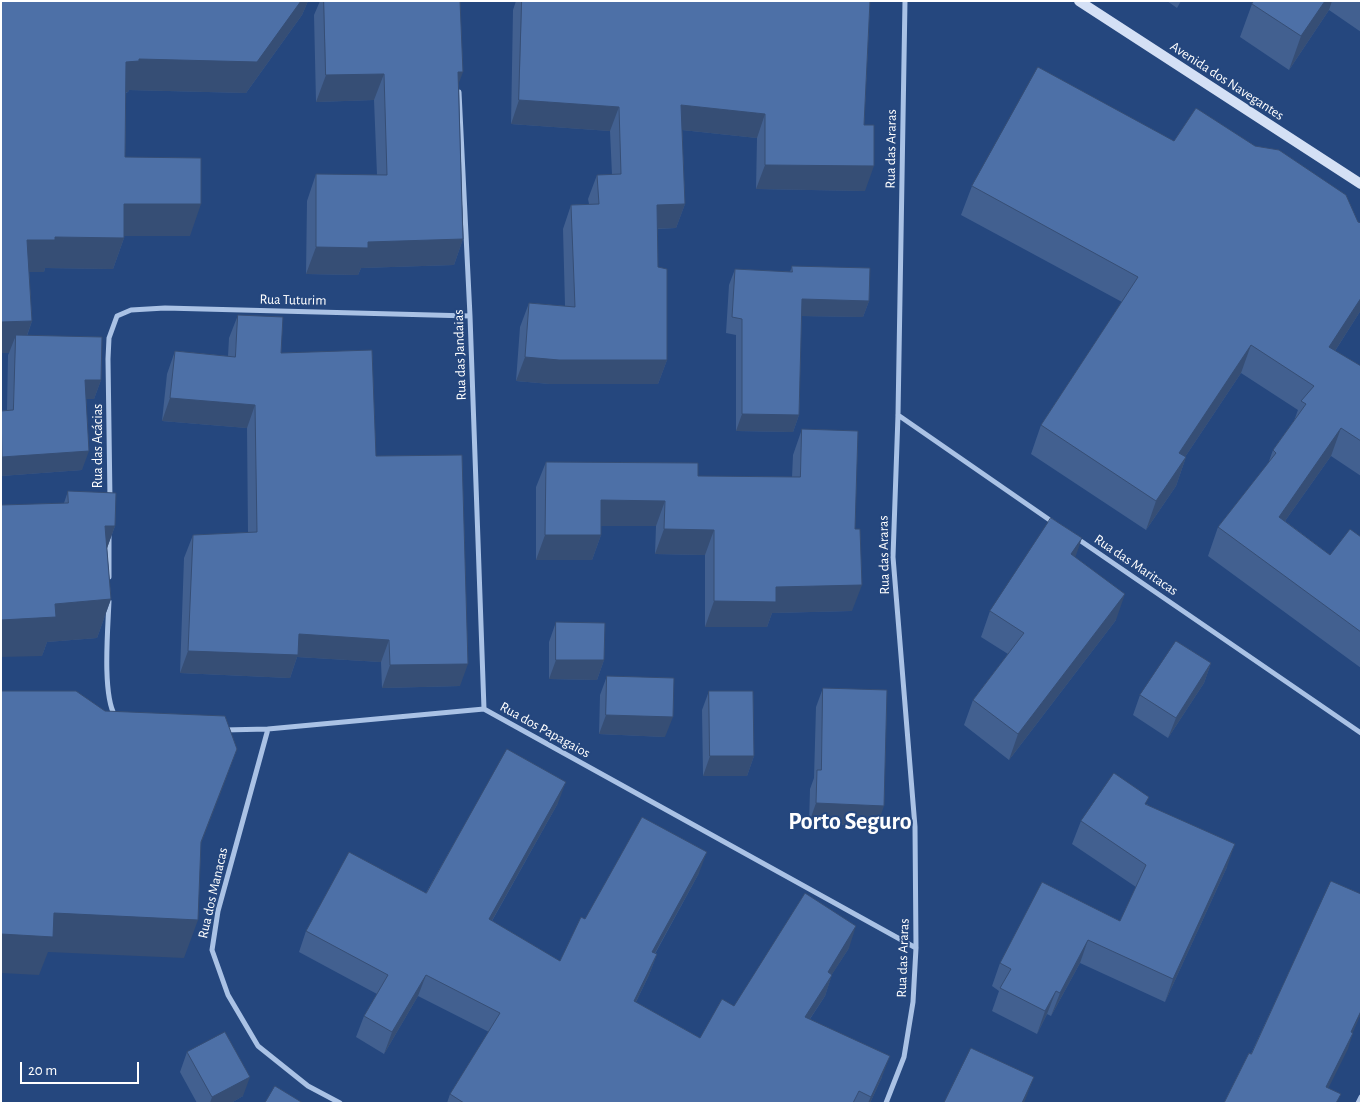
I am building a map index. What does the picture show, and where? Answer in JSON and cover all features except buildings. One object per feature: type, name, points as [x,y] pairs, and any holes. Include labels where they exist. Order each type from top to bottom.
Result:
[{"type":"main road","name":"Avenida dos Navegantes","points":[[1079,1],[1361,184]]},
{"type":"street","name":"Rua das Araras","points":[[886,1103],[904,1057],[914,1002],[916,948],[915,827],[893,557],[898,416],[906,1]]},
{"type":"street","name":"Rua das Jandaias","points":[[459,90],[470,316],[484,708]]},
{"type":"street","name":"Rua Tuturim","points":[[117,316],[131,310],[165,308],[470,316]]},
{"type":"street","name":"Rua das Acácias","points":[[110,507],[108,359],[109,338],[117,316]]},
{"type":"street","points":[[898,416],[1060,527]]},
{"type":"street","points":[[109,527],[109,586]]},
{"type":"street","name":"Rua das Maritacas","points":[[1068,533],[1361,733]]},
{"type":"street","points":[[109,596],[108,684],[110,708],[117,719]]},
{"type":"street","name":"Rua dos Papagaios","points":[[219,730],[268,729],[484,708],[916,948]]},
{"type":"street","name":"Rua dos Manacas","points":[[268,729],[218,911],[212,950],[228,995],[258,1046],[308,1086],[340,1103]]},
{"type":"street","points":[[1358,1103],[1361,1097]]},
{"type":"district","name":"Porto Seguro","points":[[850,822]]}]
